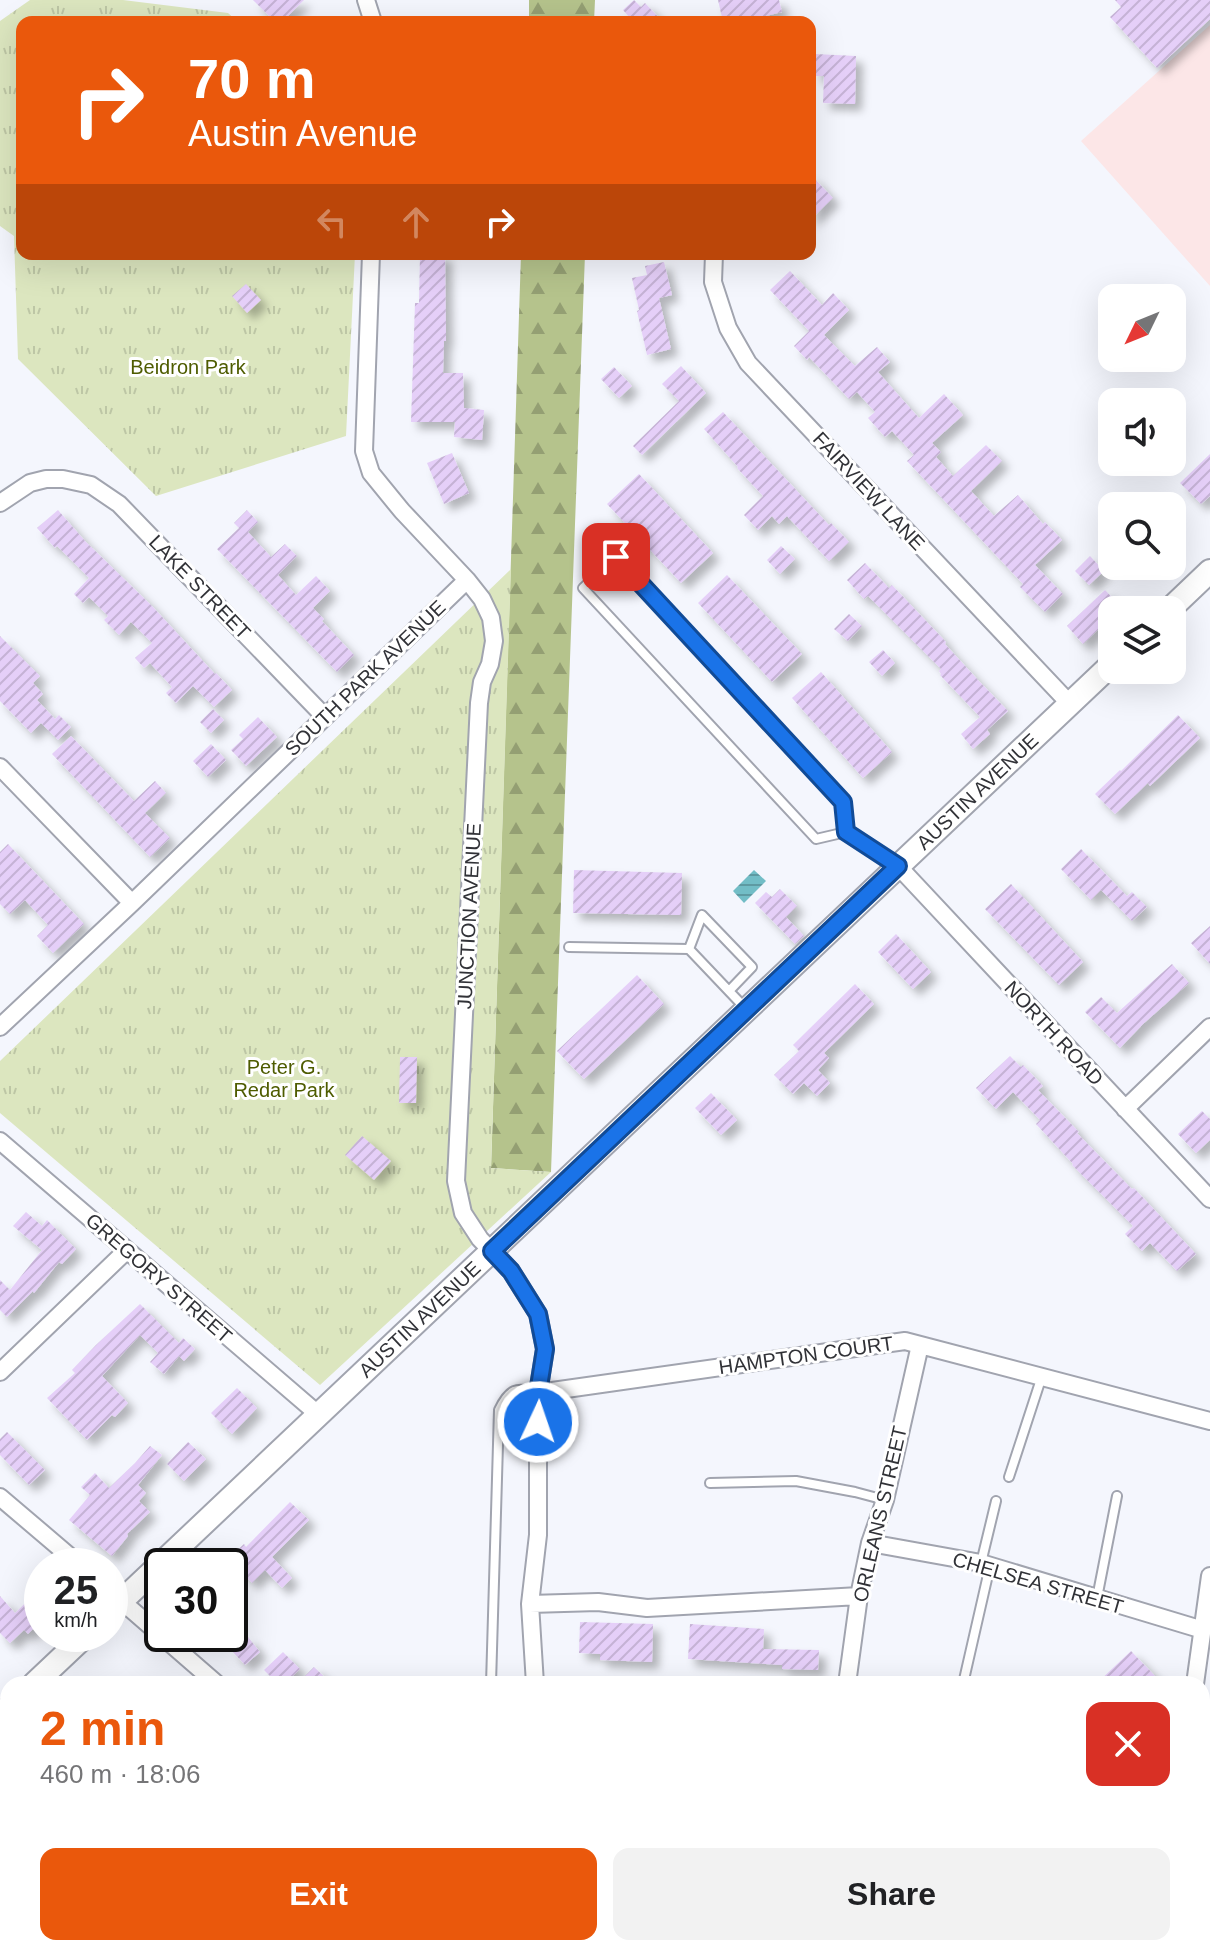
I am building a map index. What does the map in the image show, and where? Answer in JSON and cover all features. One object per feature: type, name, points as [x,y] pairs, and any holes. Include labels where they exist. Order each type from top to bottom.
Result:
[{"type":"street","points":[[371,260],[364,451],[371,473],[467,580]]},
{"type":"street","name":"FAIRVIEW LANE","points":[[714,260],[713,282],[728,328],[748,363],[1070,704]]},
{"type":"street","name":"LAKE STREET","points":[[0,503],[30,483],[46,479],[91,485],[119,504],[324,716]]},
{"type":"street","points":[[1184,596],[1210,571]]},
{"type":"street","name":"SOUTH PARK AVENUE","points":[[0,1027],[467,580]]},
{"type":"street","name":"JUNCTION AVENUE","points":[[467,580],[482,599],[491,618],[494,641],[479,703],[456,1181],[463,1213],[480,1239],[511,1271],[538,1314],[545,1349],[538,1393],[538,1535],[530,1604],[534,1676]]},
{"type":"street","name":"AUSTIN AVENUE","points":[[128,1588],[319,1415],[1098,677]]},
{"type":"street","points":[[0,767],[132,903]]},
{"type":"street","name":"NORTH ROAD","points":[[898,866],[1210,1199]]},
{"type":"street","points":[[1125,1109],[1210,1027]]},
{"type":"street","name":"GREGORY STREET","points":[[0,1141],[319,1415]]},
{"type":"street","points":[[0,1372],[126,1251]]},
{"type":"street","name":"HAMPTON COURT","points":[[538,1393],[905,1341],[1210,1421]]},
{"type":"street","name":"ORLEANS STREET","points":[[848,1676],[870,1543],[885,1500],[920,1345]]},
{"type":"street","points":[[0,1497],[60,1548]]},
{"type":"street","name":"CHELSEA STREET","points":[[870,1543],[986,1565],[1203,1630]]},
{"type":"street","points":[[1198,1676],[1205,1653],[1203,1630],[1210,1576]]},
{"type":"street","points":[[530,1604],[598,1602],[647,1608],[859,1596]]},
{"type":"street","points":[[128,1612],[207,1676]]},
{"type":"street","points":[[42,1676],[68,1652]]},
{"type":"lane","points":[[846,832],[843,802],[616,557],[583,588],[816,839],[846,832],[898,866]]},
{"type":"lane","points":[[689,949],[702,915],[752,967],[729,991]]},
{"type":"lane","points":[[569,947],[689,949],[747,1009]]},
{"type":"lane","points":[[1009,1477],[1042,1376]]},
{"type":"lane","points":[[491,1676],[499,1410],[512,1391],[524,1389],[538,1393]]},
{"type":"lane","points":[[710,1483],[796,1481],[885,1500]]},
{"type":"lane","points":[[1097,1598],[1117,1496]]},
{"type":"lane","points":[[965,1676],[996,1501]]},
{"type":"shaded area","points":[[1210,25],[1210,286],[1081,141]]},
{"type":"green space","name":"Beidron Park","points":[[30,0],[123,0],[228,13],[231,16],[16,16],[16,260],[355,260],[346,436],[156,496],[18,359],[14,236],[0,226],[0,21]]},
{"type":"green space","points":[[529,0],[595,0],[594,16],[529,16]]},
{"type":"green space","points":[[521,260],[585,260],[551,1172],[491,1168]]},
{"type":"green space","name":"Peter G. Redar Park","points":[[511,569],[491,1168],[551,1172],[320,1385],[0,1113],[0,1061]]},
{"type":"water","points":[[754,870],[766,881],[744,903],[733,891]]},
{"type":"building","points":[[253,0],[304,0],[288,16],[269,16]]},
{"type":"building","points":[[634,0],[641,7],[645,3],[657,16],[628,16],[623,10]]},
{"type":"building","points":[[718,0],[779,0],[782,12],[766,16],[722,16]]},
{"type":"building","points":[[1115,0],[1210,0],[1210,19],[1157,68],[1110,17],[1121,7]]},
{"type":"building","points":[[816,54],[856,56],[855,104],[823,103],[824,76],[816,76]]},
{"type":"building","points":[[816,180],[833,198],[816,214]]},
{"type":"building","points":[[420,260],[445,260],[446,341],[443,373],[463,373],[464,408],[484,410],[482,440],[454,437],[455,422],[411,422],[415,303],[419,303]]},
{"type":"building","points":[[664,262],[672,295],[659,298],[671,349],[647,355],[632,278],[647,275],[645,266]]},
{"type":"building","points":[[790,271],[822,305],[833,293],[849,310],[824,335],[855,366],[877,347],[890,362],[878,372],[919,418],[944,394],[963,415],[932,443],[941,452],[936,457],[953,476],[986,445],[1002,461],[971,491],[994,516],[1018,495],[1062,540],[1035,565],[1063,594],[1045,612],[1020,587],[1023,584],[907,461],[914,455],[892,431],[885,437],[868,418],[875,412],[857,392],[849,399],[809,357],[807,360],[794,346],[809,331],[770,290]]},
{"type":"building","points":[[246,284],[261,300],[247,313],[232,296]]},
{"type":"building","points":[[681,366],[706,393],[642,455],[633,446],[679,401],[662,384]]},
{"type":"building","points":[[614,367],[632,386],[619,398],[601,379]]},
{"type":"building","points":[[723,412],[829,525],[831,523],[849,542],[829,561],[787,516],[779,524],[772,516],[758,530],[744,515],[763,496],[704,429]]},
{"type":"building","points":[[452,453],[469,493],[444,504],[427,463]]},
{"type":"building","points":[[1210,454],[1210,496],[1201,504],[1180,483]]},
{"type":"building","points":[[639,474],[713,553],[681,583],[607,504]]},
{"type":"building","points":[[58,510],[232,690],[214,707],[193,686],[176,703],[166,693],[172,687],[150,663],[144,668],[135,658],[152,643],[131,622],[119,635],[104,620],[108,616],[89,597],[83,603],[74,594],[89,578],[37,528]]},
{"type":"building","points":[[247,510],[258,522],[248,532],[271,557],[285,544],[297,556],[278,575],[296,595],[316,576],[330,591],[313,608],[354,655],[337,672],[217,549],[239,528],[234,523]]},
{"type":"building","points":[[781,546],[795,559],[780,574],[767,560]]},
{"type":"building","points":[[1090,556],[1098,565],[1098,577],[1089,585],[1075,571]]},
{"type":"building","points":[[865,563],[889,588],[892,585],[1008,711],[987,730],[990,734],[973,749],[961,734],[980,717],[940,675],[941,669],[868,596],[864,599],[847,580]]},
{"type":"building","points":[[727,575],[802,654],[772,682],[698,603]]},
{"type":"building","points":[[1098,597],[1098,630],[1083,644],[1067,626]]},
{"type":"building","points":[[849,614],[862,626],[848,641],[834,629]]},
{"type":"building","points":[[0,636],[40,676],[33,683],[43,694],[37,700],[55,719],[59,715],[71,727],[58,740],[41,723],[31,733],[0,701]]},
{"type":"building","points":[[883,650],[895,663],[882,676],[869,662]]},
{"type":"building","points":[[821,672],[892,752],[863,778],[792,698]]},
{"type":"building","points":[[213,709],[224,720],[211,733],[200,722]]},
{"type":"building","points":[[1178,715],[1200,738],[1150,786],[1148,783],[1115,814],[1095,794]]},
{"type":"building","points":[[258,717],[277,737],[246,766],[231,750],[243,739],[239,735]]},
{"type":"building","points":[[71,736],[134,801],[155,781],[166,793],[145,813],[170,838],[150,857],[52,754]]},
{"type":"building","points":[[211,744],[226,760],[208,777],[193,761]]},
{"type":"building","points":[[8,844],[84,924],[53,953],[37,936],[48,925],[25,900],[10,914],[0,904],[0,852]]},
{"type":"building","points":[[1081,849],[1127,896],[1132,892],[1147,907],[1132,921],[1101,890],[1091,900],[1061,869]]},
{"type":"building","points":[[574,870],[682,873],[681,915],[573,913]]},
{"type":"building","points":[[1011,884],[1083,962],[1059,985],[985,909]]},
{"type":"building","points":[[780,889],[797,906],[786,917],[804,936],[795,944],[755,903],[766,892],[772,897]]},
{"type":"building","points":[[1210,926],[1210,964],[1191,943]]},
{"type":"building","points":[[896,934],[931,972],[913,989],[878,952]]},
{"type":"building","points":[[1172,964],[1189,983],[1120,1048],[1085,1012],[1101,997],[1117,1013]]},
{"type":"building","points":[[637,975],[664,1004],[584,1079],[557,1051]]},
{"type":"building","points":[[855,984],[874,1004],[824,1053],[829,1058],[818,1070],[830,1083],[817,1096],[804,1083],[793,1094],[774,1075],[799,1051],[793,1045]]},
{"type":"building","points":[[1010,1056],[1043,1086],[1038,1090],[1077,1133],[1196,1254],[1177,1271],[1150,1243],[1142,1251],[1125,1234],[1133,1226],[1072,1165],[1036,1124],[1040,1120],[1013,1092],[996,1109],[976,1088]]},
{"type":"building","points":[[400,1057],[417,1057],[416,1103],[399,1103]]},
{"type":"building","points":[[711,1093],[737,1120],[721,1135],[695,1108]]},
{"type":"building","points":[[1202,1111],[1210,1119],[1210,1140],[1196,1153],[1178,1134]]},
{"type":"building","points":[[362,1136],[391,1161],[374,1180],[345,1155]]},
{"type":"building","points":[[26,1212],[42,1226],[47,1220],[76,1249],[62,1264],[59,1262],[34,1293],[7,1317],[0,1310],[0,1280],[10,1290],[42,1250],[13,1226]]},
{"type":"building","points":[[140,1304],[179,1343],[183,1338],[195,1349],[184,1361],[179,1356],[164,1374],[150,1362],[158,1353],[140,1335],[102,1376],[128,1403],[87,1440],[47,1398],[75,1373],[72,1370],[96,1345]]},
{"type":"building","points":[[237,1388],[257,1408],[232,1434],[211,1413]]},
{"type":"building","points":[[7,1432],[45,1470],[29,1485],[0,1455],[0,1439]]},
{"type":"building","points":[[188,1442],[206,1459],[184,1481],[167,1464]]},
{"type":"building","points":[[150,1446],[162,1455],[138,1485],[146,1493],[139,1501],[150,1512],[127,1534],[118,1548],[102,1548],[69,1520],[90,1495],[81,1487],[95,1473],[109,1488]]},
{"type":"building","points":[[290,1502],[309,1520],[272,1557],[292,1578],[282,1588],[265,1570],[252,1583],[248,1579],[248,1548],[240,1548],[244,1544],[246,1547]]},
{"type":"building","points":[[0,1596],[15,1613],[24,1604],[24,1630],[10,1643],[0,1633]]},
{"type":"building","points":[[580,1622],[653,1624],[652,1662],[600,1660],[600,1654],[579,1653]]},
{"type":"building","points":[[690,1624],[764,1629],[763,1649],[819,1650],[818,1670],[688,1659]]},
{"type":"building","points":[[248,1637],[260,1652],[245,1665],[233,1652],[248,1652]]},
{"type":"building","points":[[1131,1651],[1155,1676],[1104,1676]]},
{"type":"building","points":[[283,1652],[300,1669],[293,1676],[270,1676],[264,1670]]},
{"type":"building","points":[[314,1667],[324,1676],[305,1676]]},
{"type":"route","points":[[538,1422],[538,1393],[545,1349],[538,1314],[511,1271],[492,1251],[898,866],[846,832],[843,802],[616,557]]}]
